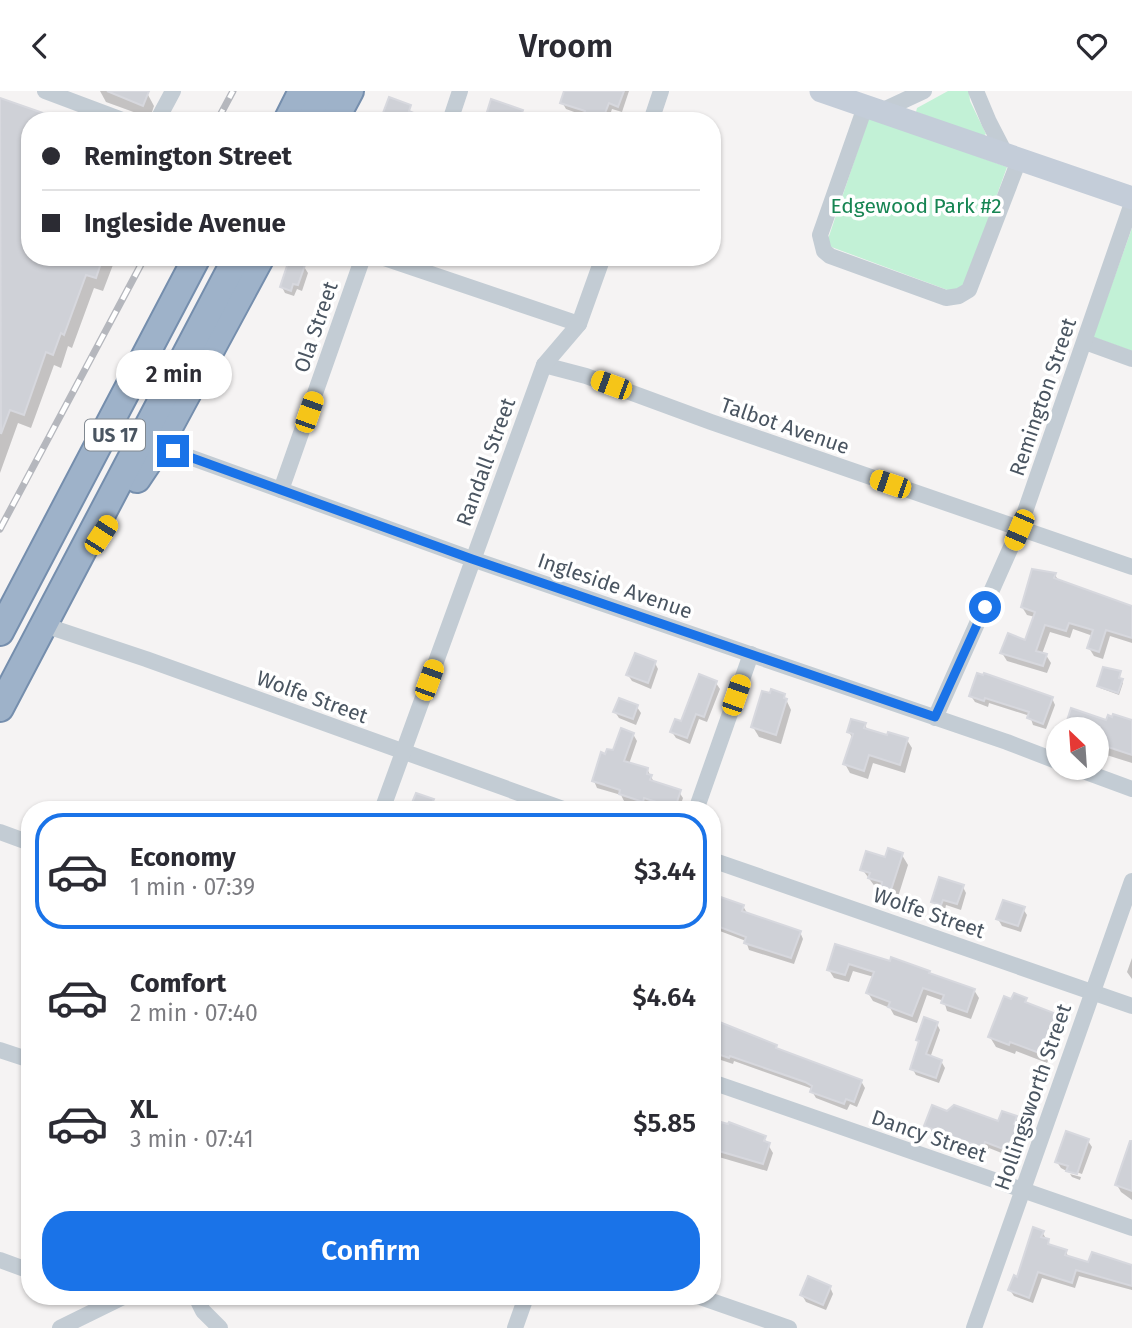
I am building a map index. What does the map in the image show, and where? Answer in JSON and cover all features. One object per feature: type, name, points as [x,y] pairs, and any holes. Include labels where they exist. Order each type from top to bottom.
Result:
[{"type":"highway","points":[[272,112],[283,91]]},
{"type":"highway","points":[[292,112],[303,91]]},
{"type":"highway","points":[[315,112],[326,91]]},
{"type":"highway","points":[[339,112],[350,91]]},
{"type":"highway","points":[[6,621],[192,266]]},
{"type":"highway","name":"US 17","points":[[6,621],[172,337],[209,266]]},
{"type":"highway","name":"US 17","points":[[0,708],[232,266]]},
{"type":"highway","points":[[44,625],[159,446],[256,266]]},
{"type":"main road","points":[[821,91],[1132,201]]},
{"type":"street","points":[[45,91],[101,112]]},
{"type":"street","points":[[161,112],[173,91]]},
{"type":"street","points":[[453,112],[460,91]]},
{"type":"street","points":[[653,112],[661,91]]},
{"type":"street","points":[[924,91],[872,110],[820,235],[821,243],[830,256],[946,297],[959,296],[969,289],[1013,157],[976,91]]},
{"type":"street","name":"Remington Street","points":[[935,717],[1019,530],[1132,201]]},
{"type":"street","name":"Ola Street","points":[[281,490],[360,266]]},
{"type":"street","points":[[417,266],[579,324]]},
{"type":"street","name":"Randall Street","points":[[385,801],[544,365],[579,324],[600,266]]},
{"type":"street","points":[[1085,342],[1132,359]]},
{"type":"street","name":"Talbot Avenue","points":[[544,365],[586,376],[710,422],[1132,567]]},
{"type":"street","name":"Ingleside Avenue","points":[[159,446],[472,559],[1046,757]]},
{"type":"street","name":"Wolfe Street","points":[[44,625],[541,801]]},
{"type":"street","points":[[699,801],[751,654]]},
{"type":"street","points":[[1110,781],[1132,789]]},
{"type":"street","points":[[0,832],[21,840]]},
{"type":"street","name":"Wolfe Street","points":[[721,863],[1132,1006]]},
{"type":"street","name":"Hollingsworth Street","points":[[974,1328],[1132,881]]},
{"type":"street","points":[[0,1050],[21,1057]]},
{"type":"street","name":"Dancy Street","points":[[721,1085],[1132,1228]]},
{"type":"street","points":[[0,1260],[21,1268]]},
{"type":"street","points":[[721,1304],[789,1328]]},
{"type":"street","points":[[60,1328],[101,1305]]},
{"type":"street","points":[[200,1305],[220,1328]]},
{"type":"street","points":[[515,1328],[523,1305]]},
{"type":"green space","points":[[948,91],[969,91],[970,101],[986,134],[983,136],[916,112],[917,108]]},
{"type":"green space","name":"Edgewood Park #2","points":[[869,117],[1007,167],[961,295],[826,245]]},
{"type":"green space","points":[[1132,228],[1132,351],[1093,337]]},
{"type":"building","points":[[107,91],[149,91],[143,106]]},
{"type":"building","points":[[564,91],[624,91],[618,107],[609,103],[606,112],[585,112],[560,103]]},
{"type":"building","points":[[389,97],[411,105],[409,111],[411,112],[383,112]]},
{"type":"building","points":[[0,98],[40,112],[21,112],[21,266],[100,266],[96,278],[86,275],[64,335],[61,333],[53,355],[46,352],[24,415],[10,410],[1,434]]},
{"type":"building","points":[[491,99],[523,110],[522,112],[487,112]]},
{"type":"building","points":[[287,266],[305,266],[298,285],[293,284],[291,291],[280,287]]},
{"type":"building","points":[[1032,569],[1056,573],[1054,578],[1132,606],[1132,638],[1106,630],[1099,652],[1087,648],[1093,630],[1069,623],[1066,631],[1045,625],[1036,651],[1047,654],[1043,666],[1000,653],[1008,633],[1025,640],[1035,612],[1021,607]]},
{"type":"building","points":[[635,653],[656,661],[648,683],[626,675]]},
{"type":"building","points":[[1103,667],[1121,671],[1119,678],[1123,679],[1118,693],[1097,686]]},
{"type":"building","points":[[977,673],[984,673],[1053,697],[1043,724],[1027,718],[1029,712],[985,698],[984,701],[969,696]]},
{"type":"building","points":[[699,674],[717,681],[704,717],[696,714],[687,738],[670,732],[675,719],[681,721]]},
{"type":"building","points":[[771,689],[785,694],[784,698],[787,699],[776,735],[751,727],[762,691],[770,693]]},
{"type":"building","points":[[619,698],[638,705],[633,719],[613,712]]},
{"type":"building","points":[[1071,708],[1097,717],[1068,717]]},
{"type":"building","points":[[1108,715],[1132,720],[1132,755],[1110,748]]},
{"type":"building","points":[[851,719],[866,723],[864,728],[908,738],[900,765],[869,755],[864,771],[843,764],[853,734],[847,732]]},
{"type":"building","points":[[621,728],[634,733],[624,761],[648,768],[647,774],[652,775],[650,780],[681,790],[677,801],[653,801],[644,798],[640,801],[619,794],[620,790],[592,781],[601,752],[605,754],[607,749],[613,750]]},
{"type":"building","points":[[416,793],[434,799],[433,801],[413,801]]},
{"type":"building","points":[[888,848],[903,853],[891,890],[881,887],[882,882],[868,878],[870,873],[860,870],[866,851],[885,857]]},
{"type":"building","points":[[939,877],[964,885],[957,904],[943,900],[941,905],[931,902]]},
{"type":"building","points":[[721,897],[744,905],[742,911],[801,931],[791,958],[744,943],[746,937],[721,927]]},
{"type":"building","points":[[1003,900],[1025,907],[1018,926],[996,919]]},
{"type":"building","points":[[835,944],[890,961],[891,957],[975,989],[967,1012],[941,1003],[944,995],[923,988],[912,1016],[888,1007],[890,1002],[866,993],[874,972],[849,964],[845,975],[827,970]]},
{"type":"building","points":[[1014,993],[1027,998],[1025,1002],[1059,1015],[1042,1054],[988,1037],[1004,996],[1011,999]]},
{"type":"building","points":[[924,1017],[938,1022],[926,1054],[942,1060],[936,1078],[910,1069]]},
{"type":"building","points":[[721,1023],[777,1045],[776,1048],[862,1080],[854,1102],[846,1099],[844,1104],[810,1092],[812,1086],[805,1082],[730,1056],[721,1055]]},
{"type":"building","points":[[932,1105],[947,1111],[954,1105],[998,1121],[1002,1111],[1017,1116],[1014,1124],[1020,1127],[1011,1152],[985,1142],[983,1148],[924,1126]]},
{"type":"building","points":[[721,1122],[729,1122],[766,1136],[764,1141],[770,1143],[763,1164],[721,1152]]},
{"type":"building","points":[[1066,1131],[1089,1139],[1077,1174],[1066,1171],[1068,1166],[1055,1162]]},
{"type":"building","points":[[1132,1141],[1132,1191],[1115,1185]]},
{"type":"building","points":[[1033,1227],[1044,1231],[1041,1237],[1049,1239],[1048,1244],[1067,1250],[1065,1255],[1088,1262],[1092,1252],[1132,1265],[1132,1286],[1076,1270],[1072,1283],[1038,1272],[1029,1298],[1008,1290],[1014,1275],[1017,1277]]},
{"type":"building","points":[[808,1276],[831,1286],[823,1305],[800,1295]]},
{"type":"railway","points":[[222,112],[233,91]]},
{"type":"railway","points":[[0,529],[140,266]]},
{"type":"route","points":[[173,451],[472,559],[935,717],[985,607]]}]
